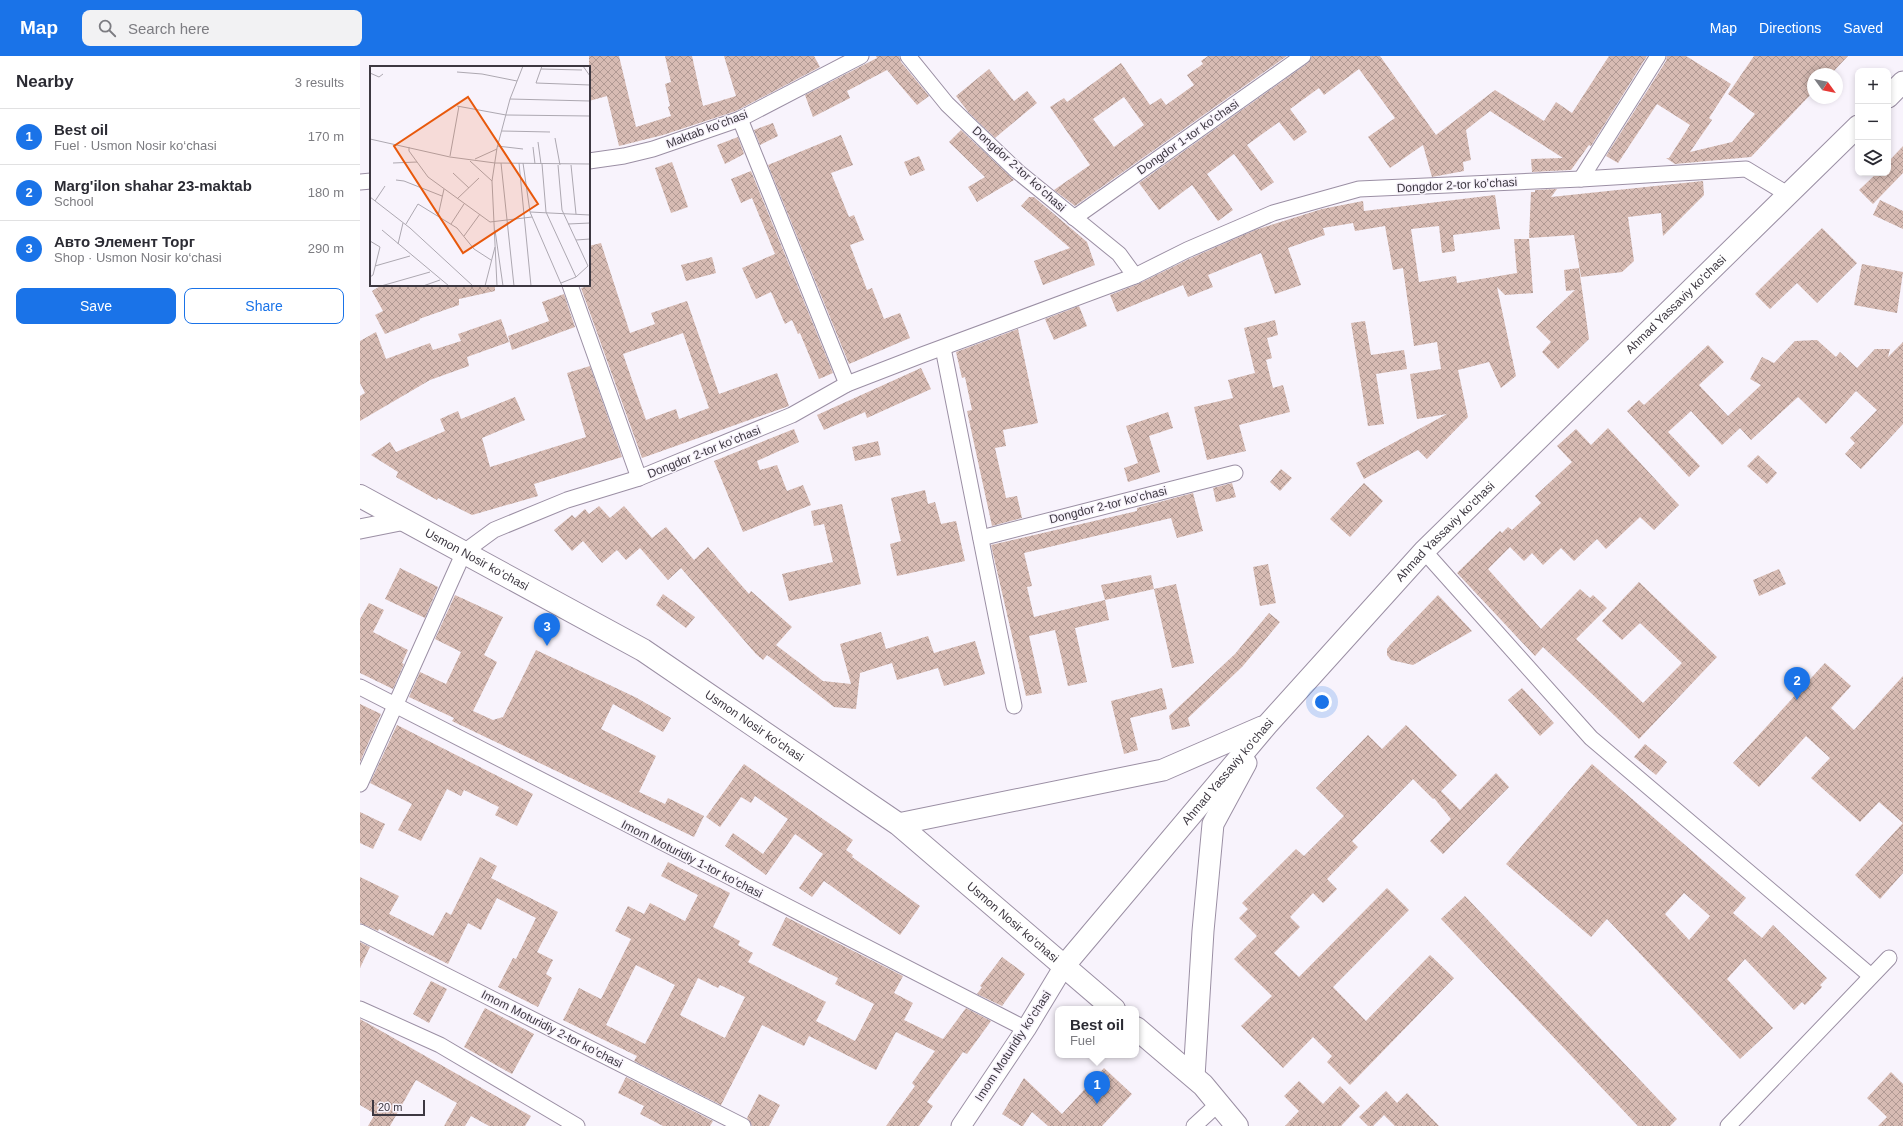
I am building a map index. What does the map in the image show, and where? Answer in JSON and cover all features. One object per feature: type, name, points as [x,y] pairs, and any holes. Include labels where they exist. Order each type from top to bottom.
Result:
[{"type":"main road","points":[[1891,94],[1903,82]]},
{"type":"main road","name":"Ahmad Yassaviy ko'chasi","points":[[1064,966],[1267,725],[1424,551],[1855,129]]},
{"type":"main road","name":"Usmon Nosir ko‘chasi","points":[[360,496],[643,650],[898,824],[1111,1006]]},
{"type":"main road","points":[[898,824],[1163,770],[1267,725]]},
{"type":"main road","points":[[1194,1077],[1202,938],[1214,824],[1267,725]]},
{"type":"main road","points":[[1139,1031],[1203,1085],[1237,1126]]},
{"type":"street","name":"Maktab koʻchasi","points":[[590,161],[624,156],[653,149],[740,118],[862,56]]},
{"type":"street","name":"Dongdor 2-tor koʼchasi","points":[[908,56],[947,104],[1017,171],[1119,254],[1136,276]]},
{"type":"street","name":"Dongdor 1-tor koʼchasi","points":[[1074,218],[1303,56]]},
{"type":"street","points":[[1581,179],[1658,56]]},
{"type":"street","points":[[740,118],[847,384]]},
{"type":"street","name":"Dongdor 2-tor koʼchasi","points":[[464,552],[494,530],[567,500],[639,478],[792,415],[847,384],[1136,276],[1187,250],[1274,213],[1359,189],[1581,179],[1746,169],[1789,195]]},
{"type":"street","points":[[360,182],[370,181]]},
{"type":"street","points":[[570,286],[639,478]]},
{"type":"street","points":[[943,348],[1014,706]]},
{"type":"street","name":"Dongdor 2-tor koʼchasi","points":[[981,538],[1235,473]]},
{"type":"street","points":[[360,529],[405,520]]},
{"type":"street","points":[[1424,551],[1591,738],[1871,976]]},
{"type":"street","points":[[360,784],[464,552]]},
{"type":"street","name":"Imom Moturidiy 1-tor koʻchasi","points":[[360,687],[1026,1029]]},
{"type":"street","name":"Imom Moturidiy 2-tor koʻchasi","points":[[360,932],[743,1126]]},
{"type":"street","points":[[1728,1126],[1889,958]]},
{"type":"street","name":"Imom Moturidiy koʻchasi","points":[[961,1126],[1026,1029],[1064,966]]},
{"type":"street","points":[[360,1009],[440,1045],[577,1126]]},
{"type":"street","points":[[1194,1126],[1218,1104]]},
{"type":"building","points":[[589,56],[619,56],[636,127],[671,116],[668,107],[670,106],[665,84],[671,82],[665,56],[692,56],[703,106],[736,96],[724,56],[814,56],[820,67],[736,111],[663,135],[619,146],[607,96],[590,101]]},
{"type":"building","points":[[876,56],[899,56],[901,62],[929,96],[917,105],[887,70],[847,91],[850,98],[813,117],[805,95],[877,58]]},
{"type":"building","points":[[1208,56],[1287,56],[1075,206],[1054,190],[1090,165],[1050,107],[1064,98],[1067,102],[1121,63],[1150,105],[1161,98],[1166,105],[1194,85],[1187,75],[1203,64],[1201,61]],"holes":[[[1124,97],[1144,125],[1114,147],[1093,119]]]},
{"type":"building","points":[[1312,56],[1380,56],[1436,135],[1495,90],[1544,121],[1556,102],[1572,113],[1609,56],[1647,56],[1591,146],[1589,145],[1571,170],[1532,172],[1531,159],[1563,158],[1490,111],[1466,130],[1471,160],[1463,162],[1464,171],[1432,177],[1423,145],[1390,168],[1368,137],[1395,118],[1359,69],[1324,95],[1319,88],[1290,109],[1307,132],[1294,141],[1279,122],[1247,145],[1274,182],[1261,191],[1234,154],[1207,174],[1233,210],[1218,221],[1192,185],[1159,210],[1139,183],[1308,63]]},
{"type":"building","points":[[1667,56],[1686,56],[1731,84],[1709,118],[1712,120],[1690,152],[1732,142],[1755,114],[1728,94],[1754,56],[1848,56],[1837,68],[1807,68],[1807,98],[1751,157],[1675,164],[1666,158],[1669,158],[1690,125],[1657,104],[1618,163],[1606,156],[1666,61]]},
{"type":"building","points":[[989,69],[1014,101],[1027,91],[1037,103],[995,138],[969,113],[956,96]]},
{"type":"building","points":[[773,123],[778,136],[760,145],[754,130]]},
{"type":"building","points":[[961,130],[1014,180],[977,202],[968,187],[985,177],[949,142]]},
{"type":"building","points":[[841,135],[853,165],[831,173],[849,217],[854,215],[864,240],[850,245],[867,290],[872,288],[884,319],[900,313],[910,338],[849,364],[768,165]]},
{"type":"building","points":[[738,137],[744,154],[725,164],[717,145]]},
{"type":"building","points":[[1903,146],[1903,173],[1873,204],[1859,190],[1874,176],[1891,176],[1891,159]]},
{"type":"building","points":[[919,156],[925,170],[910,176],[904,162]]},
{"type":"building","points":[[672,162],[688,207],[671,213],[655,168]]},
{"type":"building","points":[[751,171],[833,373],[819,379],[800,333],[798,334],[792,320],[785,324],[771,292],[756,299],[742,268],[775,254],[752,198],[741,203],[731,179]]},
{"type":"building","points":[[1703,181],[1704,195],[1663,236],[1661,213],[1628,217],[1634,261],[1622,272],[1581,277],[1574,235],[1529,238],[1531,192],[1535,192],[1535,190],[1557,189],[1551,197]]},
{"type":"building","points":[[1495,195],[1500,229],[1453,235],[1455,251],[1442,253],[1439,226],[1411,229],[1419,282],[1456,276],[1457,283],[1517,273],[1514,239],[1529,239],[1533,293],[1505,295],[1497,287],[1516,376],[1501,388],[1489,362],[1458,370],[1468,417],[1427,459],[1418,450],[1364,479],[1356,463],[1447,414],[1417,419],[1410,374],[1441,369],[1437,342],[1414,346],[1403,268],[1393,270],[1385,226],[1355,231],[1353,223],[1323,228],[1325,235],[1288,248],[1301,285],[1275,294],[1261,253],[1208,275],[1213,287],[1188,297],[1183,285],[1117,312],[1110,295],[1138,284],[1191,258],[1255,230],[1322,209],[1363,201],[1364,211]]},
{"type":"building","points":[[1029,197],[1034,197],[1087,242],[1095,265],[1043,285],[1034,261],[1070,248],[1021,206]]},
{"type":"building","points":[[1880,200],[1903,211],[1903,229],[1873,215]]},
{"type":"building","points":[[1822,228],[1857,263],[1817,303],[1797,283],[1770,309],[1755,294]]},
{"type":"building","points":[[601,243],[630,333],[655,324],[651,313],[687,301],[719,394],[777,373],[789,406],[642,458],[581,288],[590,286],[590,246]],"holes":[[[683,333],[709,408],[679,419],[676,409],[646,420],[623,354]]]},
{"type":"building","points":[[712,257],[716,273],[686,281],[681,265]]},
{"type":"building","points":[[1862,264],[1903,272],[1897,313],[1854,305]]},
{"type":"building","points":[[1579,268],[1589,339],[1558,369],[1542,352],[1551,342],[1536,327],[1575,290],[1566,291],[1564,270]]},
{"type":"building","points":[[380,286],[495,286],[495,291],[459,299],[459,305],[419,319],[420,320],[385,334],[375,315],[383,311],[372,291]]},
{"type":"building","points":[[564,294],[575,327],[512,350],[508,336],[549,321],[542,302]]},
{"type":"building","points":[[1079,306],[1087,326],[1054,340],[1045,319]]},
{"type":"building","points":[[501,319],[509,342],[467,357],[469,366],[430,380],[360,421],[360,396],[365,393],[360,383],[360,341],[376,332],[386,359],[430,343],[433,350],[461,341],[458,334]]},
{"type":"building","points":[[1275,320],[1278,335],[1267,338],[1272,358],[1266,360],[1273,388],[1283,385],[1290,412],[1239,425],[1246,451],[1207,460],[1194,407],[1233,398],[1228,380],[1255,373],[1244,328]]},
{"type":"building","points":[[1365,321],[1371,355],[1404,350],[1407,369],[1376,374],[1384,424],[1368,426],[1351,323]]},
{"type":"building","points":[[1018,329],[1038,423],[1003,430],[1006,446],[995,448],[1006,498],[1017,496],[1022,518],[992,526],[967,411],[972,410],[965,377],[962,378],[956,352]]},
{"type":"building","points":[[1817,340],[1836,357],[1840,352],[1857,368],[1875,349],[1890,349],[1888,357],[1903,342],[1903,424],[1861,469],[1845,454],[1855,443],[1850,438],[1877,410],[1856,391],[1826,424],[1798,397],[1751,440],[1740,428],[1722,445],[1691,411],[1668,432],[1700,466],[1689,477],[1627,411],[1639,400],[1644,405],[1708,345],[1724,362],[1699,385],[1728,416],[1761,385],[1750,379],[1762,357],[1774,363],[1795,341]]},
{"type":"building","points":[[590,366],[622,457],[534,484],[538,496],[472,515],[438,498],[437,500],[396,477],[398,472],[371,455],[390,442],[396,452],[445,431],[440,419],[458,411],[461,419],[515,397],[525,420],[482,438],[490,467],[586,437],[567,373]]},
{"type":"building","points":[[921,368],[931,389],[867,418],[865,412],[824,430],[817,415]]},
{"type":"building","points":[[1168,412],[1173,428],[1149,436],[1160,472],[1128,482],[1124,468],[1138,463],[1126,426]]},
{"type":"building","points":[[1608,428],[1679,505],[1654,530],[1640,517],[1606,549],[1597,539],[1574,561],[1561,548],[1543,565],[1532,553],[1524,561],[1510,547],[1488,569],[1541,629],[1580,589],[1590,598],[1593,595],[1607,608],[1576,639],[1643,703],[1682,663],[1640,623],[1622,640],[1602,621],[1639,582],[1717,657],[1639,739],[1543,647],[1535,656],[1457,573],[1500,531],[1502,533],[1508,527],[1512,530],[1541,503],[1535,496],[1572,462],[1557,446],[1576,429],[1591,445]]},
{"type":"building","points":[[794,429],[799,442],[757,461],[760,470],[777,465],[787,491],[803,485],[811,505],[743,532],[714,461]]},
{"type":"building","points":[[878,441],[881,455],[855,461],[852,447]]},
{"type":"building","points":[[1758,455],[1777,473],[1767,484],[1747,466]]},
{"type":"building","points":[[1281,469],[1292,478],[1280,491],[1270,482]]},
{"type":"building","points":[[1232,483],[1236,497],[1216,502],[1213,488]]},
{"type":"building","points":[[1364,483],[1383,501],[1350,537],[1330,519]]},
{"type":"building","points":[[925,490],[928,504],[935,502],[941,524],[956,521],[965,561],[897,576],[890,544],[901,541],[891,498]]},
{"type":"building","points":[[1193,493],[1203,531],[1177,538],[1171,518],[1024,553],[1032,586],[1027,587],[1034,617],[1105,600],[1109,620],[1075,628],[1087,682],[1068,686],[1055,630],[1029,636],[1042,693],[1026,696],[991,545],[1137,511],[1137,508]]},
{"type":"building","points":[[842,504],[861,584],[789,601],[782,574],[833,562],[824,524],[814,526],[811,511]]},
{"type":"building","points":[[599,506],[610,518],[624,506],[652,538],[666,527],[694,560],[708,547],[749,594],[751,591],[792,627],[776,645],[823,681],[851,684],[840,644],[881,632],[886,649],[928,636],[934,653],[975,641],[985,674],[944,686],[938,668],[897,680],[892,663],[860,673],[856,709],[834,707],[767,655],[763,660],[756,654],[681,568],[668,580],[640,548],[626,560],[617,550],[602,563],[583,541],[572,551],[554,530],[572,515],[575,518],[585,509],[589,514]]},
{"type":"building","points":[[1268,564],[1276,603],[1260,606],[1253,567]]},
{"type":"building","points":[[400,568],[438,587],[425,618],[385,599]]},
{"type":"building","points":[[1779,569],[1786,584],[1759,596],[1753,580]]},
{"type":"building","points":[[1151,575],[1154,589],[1105,600],[1101,585]]},
{"type":"building","points":[[1176,584],[1194,663],[1172,668],[1154,589]]},
{"type":"building","points":[[663,594],[695,617],[686,628],[656,605]]},
{"type":"building","points":[[455,595],[503,617],[484,655],[497,662],[473,711],[493,720],[503,717],[536,650],[637,698],[671,718],[663,732],[613,704],[601,729],[656,756],[639,792],[665,804],[668,798],[704,816],[694,837],[452,721],[454,718],[409,697],[420,672],[446,684],[461,652],[435,639]]},
{"type":"building","points":[[1438,595],[1472,631],[1413,665],[1391,660],[1387,655],[1387,649]]},
{"type":"building","points":[[369,603],[384,610],[373,632],[408,650],[402,663],[404,664],[393,689],[360,673],[360,619]]},
{"type":"building","points":[[1269,613],[1280,622],[1242,667],[1188,718],[1190,726],[1172,730],[1169,716],[1235,654]]},
{"type":"building","points":[[1825,663],[1851,686],[1831,708],[1854,730],[1903,676],[1903,823],[1879,802],[1860,822],[1811,778],[1830,758],[1806,736],[1759,787],[1733,763]]},
{"type":"building","points":[[1162,688],[1167,709],[1130,718],[1138,750],[1124,754],[1111,701]]},
{"type":"building","points":[[1522,688],[1554,723],[1540,736],[1508,700]]},
{"type":"building","points":[[360,704],[381,714],[360,762]]},
{"type":"building","points":[[397,725],[533,794],[517,826],[495,815],[499,807],[464,790],[461,796],[447,789],[421,841],[398,830],[412,804],[370,783]]},
{"type":"building","points":[[1406,725],[1457,775],[1441,791],[1460,810],[1496,773],[1509,787],[1443,854],[1430,841],[1451,819],[1434,798],[1433,799],[1413,779],[1352,841],[1358,847],[1327,879],[1337,889],[1323,903],[1313,893],[1290,917],[1300,927],[1274,953],[1299,977],[1387,888],[1409,910],[1333,987],[1366,1021],[1430,955],[1454,978],[1350,1085],[1327,1062],[1332,1056],[1313,1037],[1283,1068],[1241,1026],[1272,996],[1234,959],[1257,936],[1239,918],[1248,909],[1242,903],[1296,849],[1304,856],[1344,816],[1316,788],[1368,735],[1382,749]]},
{"type":"building","points":[[1645,744],[1667,762],[1656,775],[1634,757]]},
{"type":"building","points":[[744,764],[853,840],[846,850],[853,855],[852,857],[920,906],[900,935],[824,881],[812,897],[799,888],[823,854],[795,834],[766,875],[725,846],[733,833],[763,854],[788,819],[755,796],[751,803],[741,797],[720,827],[706,817]]},
{"type":"building","points":[[1592,764],[1746,898],[1733,913],[1762,938],[1773,925],[1827,978],[1820,985],[1822,987],[1805,1005],[1802,1002],[1794,1010],[1745,959],[1727,979],[1773,1028],[1740,1059],[1607,919],[1591,937],[1506,864]],"holes":[[[1684,893],[1710,916],[1689,940],[1665,914]]]},
{"type":"building","points":[[360,812],[385,824],[373,849],[360,843]]},
{"type":"building","points":[[1903,823],[1903,873],[1880,899],[1855,875]]},
{"type":"building","points":[[480,857],[497,866],[491,878],[558,912],[537,952],[553,960],[546,974],[552,978],[538,1007],[498,987],[513,958],[516,959],[536,918],[497,898],[481,930],[468,923],[448,964],[379,929],[378,931],[360,923],[360,877],[399,896],[389,914],[433,936],[446,912],[451,915]]},
{"type":"building","points":[[668,862],[730,893],[713,927],[740,941],[738,945],[753,953],[748,962],[826,1002],[816,1021],[855,1041],[874,1004],[835,984],[838,978],[772,945],[786,917],[903,976],[894,993],[913,1003],[904,1020],[943,1039],[966,1008],[991,1021],[967,1054],[963,1052],[927,1102],[933,1106],[919,1126],[886,1126],[915,1086],[912,1083],[935,1051],[896,1032],[876,1070],[809,1036],[804,1046],[762,1025],[721,1105],[634,1061],[637,1056],[563,1020],[579,988],[601,999],[631,939],[615,931],[628,906],[644,914],[650,903],[685,921],[698,895],[661,876]],"holes":[[[636,965],[675,985],[645,1044],[606,1025]],[[698,978],[718,988],[720,985],[745,997],[725,1038],[680,1015]]]},
{"type":"building","points":[[1465,896],[1677,1119],[1670,1126],[1638,1126],[1441,919]]},
{"type":"building","points":[[360,942],[370,947],[360,968]]},
{"type":"building","points":[[1002,957],[1025,974],[1002,1006],[977,994],[982,987],[980,986]]},
{"type":"building","points":[[431,981],[447,989],[429,1023],[413,1014]]},
{"type":"building","points":[[485,1008],[534,1034],[512,1074],[464,1047]]},
{"type":"building","points":[[360,1019],[531,1116],[525,1126],[489,1126],[471,1116],[465,1126],[444,1126],[457,1103],[416,1080],[390,1126],[368,1126],[375,1114],[360,1105]]},
{"type":"building","points":[[1104,1068],[1132,1094],[1102,1126],[1048,1126],[1032,1112],[1023,1126],[1021,1126],[1002,1114],[1024,1078],[1062,1114]]},
{"type":"building","points":[[1891,1072],[1903,1084],[1903,1126],[1878,1126],[1887,1117],[1867,1098]]},
{"type":"building","points":[[626,1077],[713,1121],[710,1126],[663,1126],[640,1114],[644,1106],[618,1093]]},
{"type":"building","points":[[1299,1081],[1323,1104],[1340,1086],[1360,1106],[1341,1126],[1285,1126],[1299,1111],[1284,1096]]},
{"type":"building","points":[[1386,1091],[1397,1103],[1407,1093],[1439,1126],[1395,1126],[1384,1115],[1373,1126],[1368,1126],[1359,1117]]},
{"type":"building","points":[[759,1094],[780,1105],[769,1126],[752,1126],[747,1118]]},
{"type":"place","name":"Авто Элемент Торг","points":[[547,646]]},
{"type":"place","name":"Marg'ilon shahar 23-maktab","points":[[1797,700]]},
{"type":"place","name":"Best oil","points":[[1097,1104]]}]
